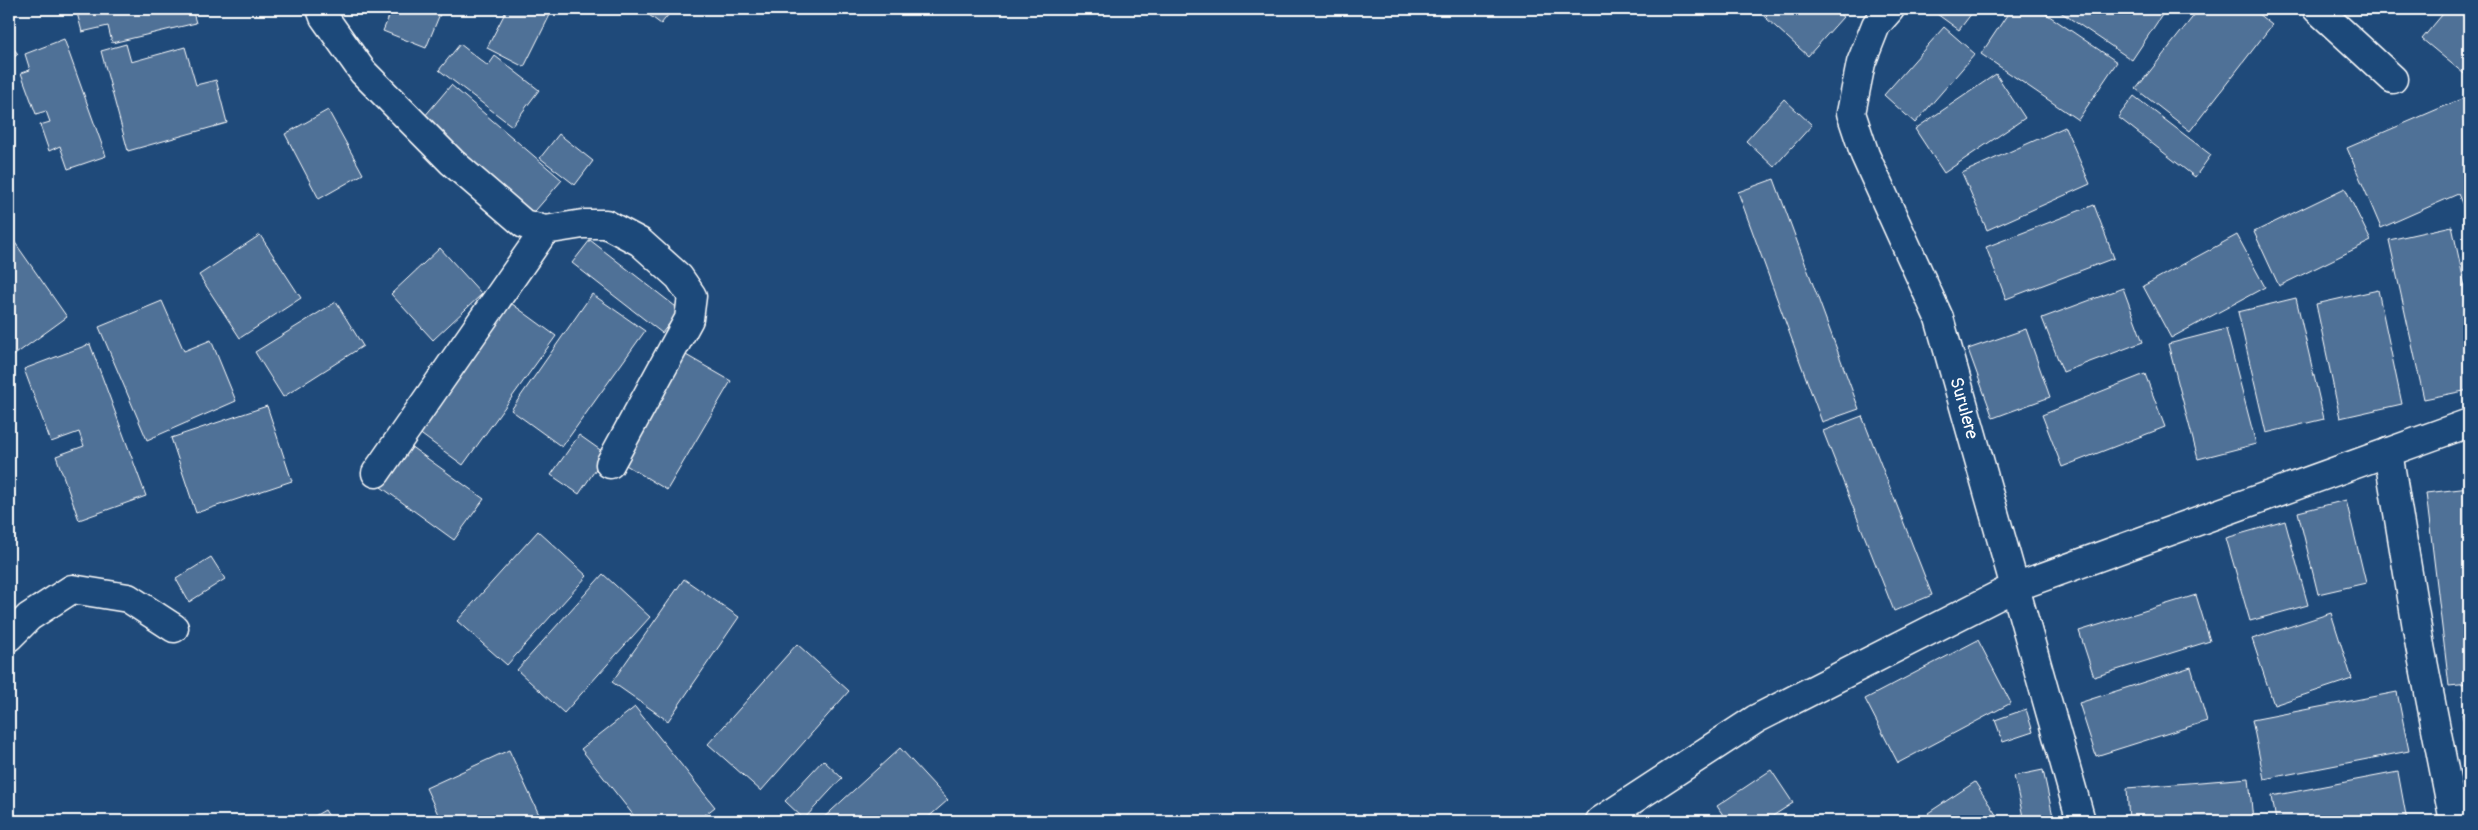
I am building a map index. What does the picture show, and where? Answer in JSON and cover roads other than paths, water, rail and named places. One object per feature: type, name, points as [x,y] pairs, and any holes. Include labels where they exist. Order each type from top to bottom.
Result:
[{"type":"street","points":[[321,9],[324,17],[363,72],[452,162],[524,224],[545,230],[584,224],[606,224],[640,242],[679,277],[692,296],[690,319],[610,464]]},
{"type":"street","name":"Surulere","points":[[1890,9],[1876,25],[1861,63],[1852,113],[1866,155],[1939,318],[2081,821]]},
{"type":"street","points":[[2317,9],[2393,79]]},
{"type":"street","points":[[376,473],[545,230]]},
{"type":"street","points":[[1600,821],[1756,719],[2015,587],[2469,423]]},
{"type":"street","points":[[2388,452],[2420,646],[2454,821]]},
{"type":"street","points":[[9,637],[30,617],[72,589],[128,598],[174,628]]}]
